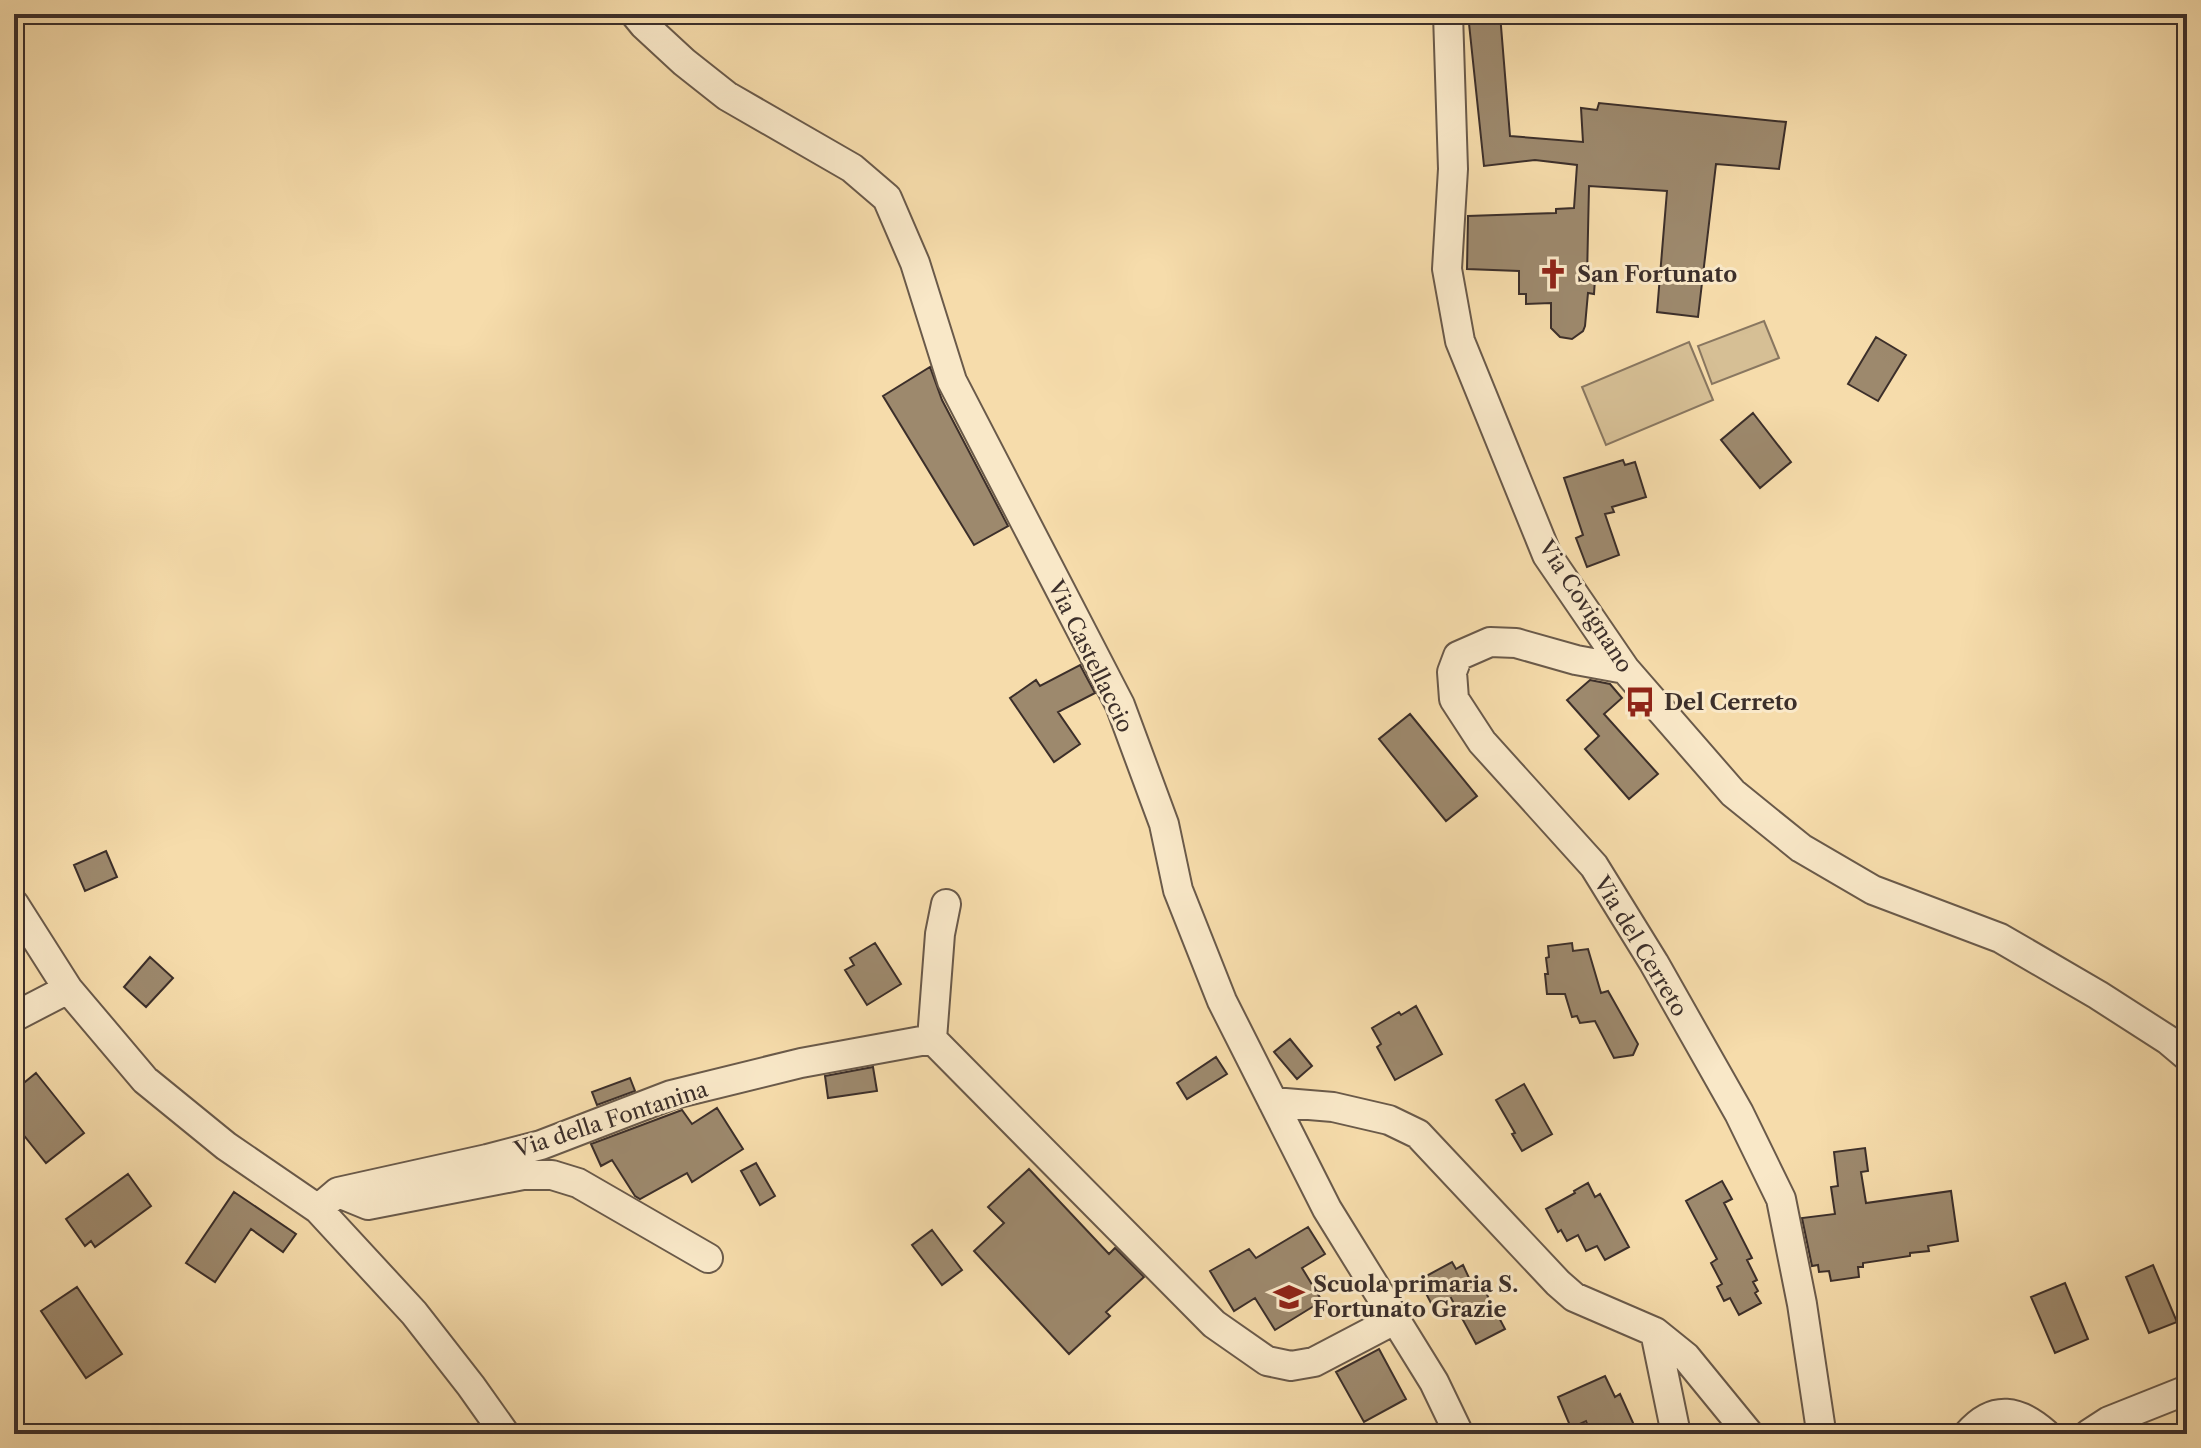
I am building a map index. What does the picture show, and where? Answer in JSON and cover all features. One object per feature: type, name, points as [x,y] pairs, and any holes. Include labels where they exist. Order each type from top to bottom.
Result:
[{"type":"street","name":"Via Castellaccio","points":[[635,14],[684,62],[727,96],[852,168],[887,198],[915,263],[952,381],[1120,705],[1164,824],[1178,890],[1222,1001],[1327,1209],[1434,1382],[1459,1434]]},
{"type":"street","name":"Via Covignano","points":[[1448,14],[1453,169],[1447,269],[1460,341],[1547,555],[1625,669],[1733,793],[1801,848],[1873,890],[2000,938],[2098,995],[2168,1040],[2187,1056]]},
{"type":"street","name":"Via del Cerreto","points":[[1625,669],[1576,660],[1516,643],[1490,642],[1458,656],[1452,672],[1454,699],[1482,742],[1594,866],[1654,963],[1739,1113],[1781,1199],[1802,1304],[1820,1424],[1817,1434]]},
{"type":"street","points":[[14,904],[68,989],[145,1080],[226,1146],[328,1201],[505,1434]]},
{"type":"street","points":[[946,904],[940,934],[932,1039],[1214,1324],[1267,1361],[1291,1366],[1314,1362],[1396,1319]]},
{"type":"street","points":[[14,1017],[68,989]]},
{"type":"street","name":"Via della Fontanina","points":[[328,1201],[541,1145],[671,1095],[801,1063],[932,1039]]},
{"type":"street","points":[[1273,1102],[1333,1107],[1389,1120],[1418,1134],[1558,1283],[1574,1297],[1655,1332],[1686,1357],[1749,1434]]},
{"type":"street","name":"Via della Fontanina","points":[[328,1201],[368,1205],[523,1175],[552,1175],[578,1183],[708,1258]]},
{"type":"street","points":[[1655,1332],[1676,1434]]},
{"type":"street","points":[[2089,1434],[2109,1421],[2187,1390]]},
{"type":"street","points":[[1968,1434],[1978,1424],[1998,1413],[2016,1414],[2036,1424],[2046,1434]]},
{"type":"shaded area","points":[[1764,321],[1779,358],[1712,384],[1698,346]]},
{"type":"shaded area","points":[[1689,342],[1713,400],[1606,445],[1582,387]]},
{"type":"building","points":[[1468,14],[1500,14],[1510,136],[1583,142],[1581,108],[1597,110],[1599,103],[1786,122],[1779,169],[1716,164],[1698,317],[1657,312],[1667,191],[1589,186],[1587,278],[1595,279],[1594,294],[1588,293],[1583,331],[1572,339],[1560,337],[1551,328],[1551,303],[1526,304],[1526,294],[1519,294],[1519,271],[1467,269],[1468,216],[1556,213],[1556,209],[1574,208],[1577,165],[1535,160],[1484,166]]},
{"type":"building","points":[[1876,337],[1906,355],[1878,401],[1848,384]]},
{"type":"building","points":[[930,367],[942,400],[1008,526],[974,545],[883,396]]},
{"type":"building","points":[[1753,413],[1791,462],[1760,488],[1721,440]]},
{"type":"building","points":[[1623,460],[1625,465],[1635,462],[1646,497],[1612,507],[1614,512],[1605,514],[1619,555],[1587,567],[1576,538],[1583,535],[1564,478]]},
{"type":"building","points":[[1080,665],[1095,693],[1058,712],[1080,744],[1054,762],[1010,698],[1036,680],[1040,686]]},
{"type":"building","points":[[1590,680],[1610,684],[1622,698],[1604,714],[1658,774],[1629,799],[1585,749],[1599,736],[1567,700]]},
{"type":"building","points":[[1410,714],[1477,796],[1446,821],[1379,739]]},
{"type":"building","points":[[106,851],[117,877],[85,891],[74,865]]},
{"type":"building","points":[[875,943],[901,984],[867,1005],[845,970],[854,965],[850,958]]},
{"type":"building","points":[[1572,943],[1573,951],[1588,949],[1601,993],[1608,991],[1638,1044],[1633,1055],[1614,1058],[1595,1021],[1580,1023],[1577,1016],[1572,1017],[1565,994],[1547,994],[1545,974],[1548,974],[1548,946]]},
{"type":"building","points":[[150,957],[173,978],[146,1007],[124,987]]},
{"type":"building","points":[[1416,1006],[1442,1054],[1395,1080],[1377,1047],[1381,1044],[1372,1028]]},
{"type":"building","points":[[1290,1039],[1312,1066],[1297,1079],[1274,1052]]},
{"type":"building","points":[[1216,1057],[1227,1074],[1187,1099],[1177,1083]]},
{"type":"building","points":[[873,1067],[877,1091],[828,1098],[825,1076]]},
{"type":"building","points":[[36,1073],[84,1133],[46,1163],[14,1123],[14,1091]]},
{"type":"building","points":[[630,1078],[635,1091],[597,1105],[592,1092]]},
{"type":"building","points":[[1524,1084],[1552,1134],[1522,1151],[1496,1100]]},
{"type":"building","points":[[717,1108],[743,1149],[692,1182],[687,1173],[640,1199],[612,1160],[601,1166],[591,1144],[682,1110],[692,1124]]},
{"type":"building","points":[[1865,1148],[1868,1171],[1861,1172],[1866,1203],[1951,1191],[1958,1241],[1928,1246],[1929,1251],[1910,1253],[1910,1256],[1863,1263],[1863,1267],[1858,1267],[1859,1277],[1831,1281],[1829,1271],[1819,1272],[1818,1265],[1812,1266],[1802,1218],[1835,1214],[1831,1187],[1838,1186],[1834,1152]]},
{"type":"building","points":[[756,1163],[775,1196],[760,1205],[741,1171]]},
{"type":"building","points":[[1029,1169],[1109,1254],[1115,1248],[1144,1277],[1106,1312],[1110,1316],[1069,1354],[974,1251],[1004,1223],[988,1207]]},
{"type":"building","points":[[128,1174],[151,1206],[95,1247],[91,1241],[85,1246],[66,1219]]},
{"type":"building","points":[[1722,1181],[1732,1199],[1724,1203],[1752,1258],[1747,1260],[1757,1280],[1753,1282],[1761,1303],[1739,1315],[1730,1298],[1724,1301],[1717,1287],[1722,1284],[1711,1263],[1717,1259],[1686,1201]]},
{"type":"building","points":[[1588,1183],[1595,1197],[1600,1194],[1629,1247],[1605,1260],[1597,1246],[1586,1251],[1578,1235],[1567,1241],[1561,1230],[1558,1232],[1546,1209]]},
{"type":"building","points":[[234,1192],[296,1234],[283,1252],[251,1229],[215,1282],[186,1263]]},
{"type":"building","points":[[1308,1227],[1325,1254],[1302,1268],[1322,1301],[1275,1330],[1255,1298],[1234,1311],[1210,1271],[1249,1249],[1256,1258]]},
{"type":"building","points":[[932,1230],[962,1270],[942,1285],[912,1245]]},
{"type":"building","points":[[1452,1262],[1456,1269],[1463,1265],[1476,1293],[1484,1289],[1505,1329],[1476,1344],[1451,1298],[1433,1307],[1419,1280]]},
{"type":"building","points":[[2153,1265],[2177,1322],[2149,1333],[2126,1277]]},
{"type":"building","points":[[2065,1283],[2088,1339],[2055,1353],[2031,1297]]},
{"type":"building","points":[[77,1287],[122,1354],[86,1378],[41,1311]]},
{"type":"building","points":[[1379,1349],[1406,1399],[1364,1422],[1336,1372]]},
{"type":"building","points":[[1605,1376],[1615,1397],[1620,1394],[1634,1425],[1614,1434],[1591,1434],[1586,1421],[1571,1428],[1558,1397]]},
{"type":"place","name":"San Fortunato","points":[[1553,274]]},
{"type":"place","name":"Del Cerreto","points":[[1640,702]]},
{"type":"place","name":"Scuola primaria S. Fortunato Grazie","points":[[1289,1297]]}]
